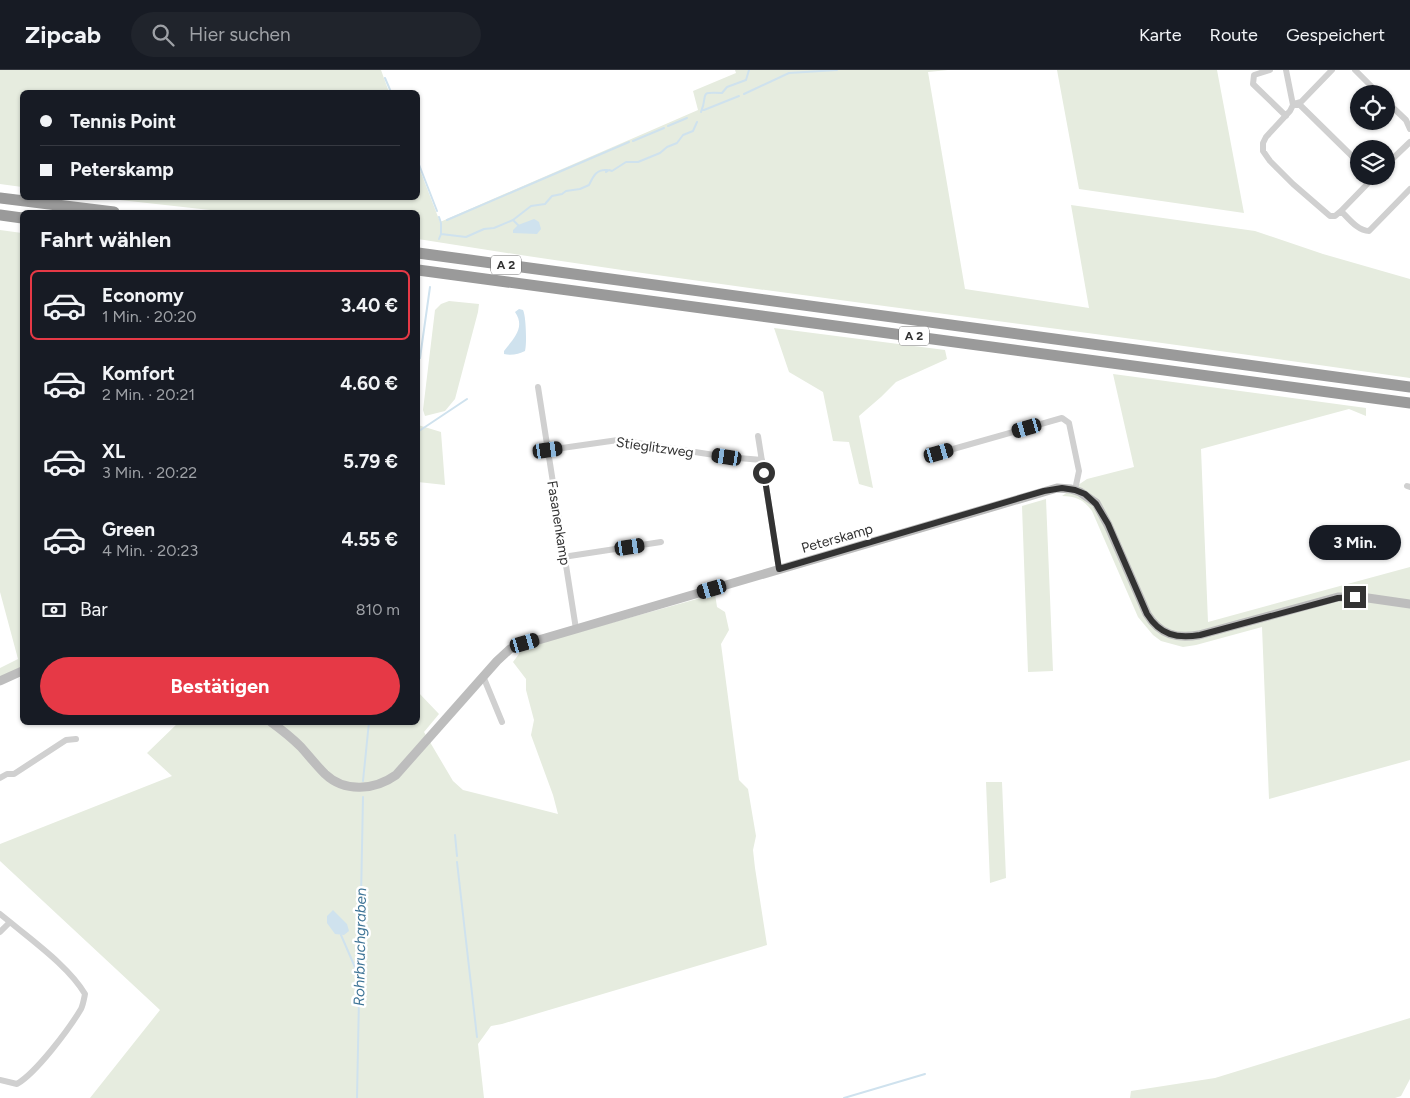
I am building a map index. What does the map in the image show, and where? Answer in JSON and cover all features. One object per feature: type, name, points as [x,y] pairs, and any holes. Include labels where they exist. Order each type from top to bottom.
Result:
[{"type":"highway","points":[[0,198],[98,210]]},
{"type":"highway","points":[[0,215],[20,218]]},
{"type":"highway","name":"A 2","points":[[420,253],[1410,386]]},
{"type":"highway","name":"A 2","points":[[420,270],[1410,403]]},
{"type":"street","points":[[1270,70],[1254,74],[1253,84],[1286,116]]},
{"type":"street","points":[[1286,70],[1293,105],[1286,116],[1264,140],[1264,153],[1293,184],[1327,214],[1335,216],[1366,185]]},
{"type":"street","points":[[1293,105],[1301,102],[1332,70]]},
{"type":"street","points":[[1355,70],[1370,85]]},
{"type":"street","points":[[1293,105],[1300,105],[1350,153]]},
{"type":"street","points":[[1395,109],[1406,120],[1410,129]]},
{"type":"street","points":[[1395,156],[1410,142]]},
{"type":"street","points":[[1341,211],[1355,225],[1370,231],[1410,189]]},
{"type":"street","name":"Fasanenkamp","points":[[538,387],[576,628]]},
{"type":"street","points":[[928,450],[939,453],[1062,418],[1069,423],[1078,467],[1078,480],[1075,490],[1092,499],[1099,508],[1147,614],[1154,624],[1169,635],[1182,637],[1200,635],[1338,598],[1361,597],[1410,604]]},
{"type":"street","points":[[758,436],[779,569]]},
{"type":"street","name":"Stieglitzweg","points":[[548,450],[618,440],[727,457],[762,460]]},
{"type":"street","name":"Peterskamp","points":[[275,725],[297,743],[330,778],[342,785],[367,787],[386,782],[396,775],[483,676],[510,649],[1044,491],[1062,488],[1075,490]]},
{"type":"street","points":[[564,557],[661,542]]},
{"type":"street","points":[[0,681],[20,672]]},
{"type":"street","points":[[483,676],[502,722]]},
{"type":"street","points":[[0,778],[7,774],[14,774],[66,740],[76,739]]},
{"type":"street","points":[[0,914],[46,952],[79,984],[85,994],[82,1007],[63,1035],[37,1066],[17,1084],[0,1080]]},
{"type":"street","points":[[0,932],[10,922]]},
{"type":"shaded area","points":[[0,70],[381,70],[388,90],[20,90],[20,187],[0,184]]},
{"type":"shaded area","points":[[735,70],[948,70],[928,72],[965,289],[1089,308],[1071,205],[1255,231],[1323,254],[1410,279],[1410,378],[665,276],[420,239],[420,210],[210,210],[120,200],[420,200],[420,170],[440,222],[698,110],[693,91],[736,73]]},
{"type":"shaded area","points":[[1057,70],[1217,70],[1244,213],[1079,189]]},
{"type":"shaded area","points":[[0,230],[20,233],[20,668],[0,677],[0,668],[18,659],[0,592]]},
{"type":"shaded area","points":[[449,301],[479,304],[478,312],[455,399],[445,411],[425,416],[423,410],[435,310],[441,304]]},
{"type":"shaded area","points":[[774,328],[945,350],[947,359],[896,382],[859,416],[873,488],[859,484],[849,442],[833,441],[823,392],[789,372]]},
{"type":"shaded area","points":[[1113,374],[1366,408],[1366,416],[1349,409],[1201,449],[1208,622],[1410,567],[1410,760],[1269,799],[1262,627],[1183,647],[1161,641],[1153,635],[1138,617],[1092,511],[1079,499],[1062,496],[1087,479],[1134,467]]},
{"type":"shaded area","points":[[420,426],[441,432],[445,485],[420,482]]},
{"type":"shaded area","points":[[1046,499],[1053,671],[1028,672],[1022,506]]},
{"type":"shaded area","points":[[715,594],[717,607],[725,612],[729,630],[721,644],[739,780],[748,789],[756,836],[753,850],[767,945],[491,1026],[478,1044],[484,1098],[90,1098],[160,1010],[0,861],[0,844],[172,776],[147,753],[176,725],[420,725],[420,694],[439,714],[424,732],[453,781],[463,790],[558,814],[531,735],[534,720],[526,690],[526,679],[513,662],[524,647]]},
{"type":"shaded area","points":[[986,782],[1002,782],[1006,878],[990,883]]},
{"type":"shaded area","points":[[1410,1018],[1410,1079],[1401,1096],[1395,1098],[1130,1098],[1131,1091],[1215,1078]]},
{"type":"water","points":[[534,219],[539,222],[541,229],[537,234],[513,233],[513,230],[518,225]]},
{"type":"water","points":[[519,309],[523,310],[525,318],[525,351],[509,355],[504,354],[519,328],[515,312]]},
{"type":"water","points":[[333,910],[347,924],[349,931],[344,935],[335,934],[327,923],[327,916]]},
{"type":"waterway","name":"Rohrbruchgraben","points":[[701,112],[706,94],[722,93],[727,87],[746,80],[749,70]]},
{"type":"waterway","points":[[744,94],[789,73],[837,70]]},
{"type":"waterway","points":[[385,78],[390,90]]},
{"type":"waterway","points":[[702,110],[739,96]]},
{"type":"waterway","points":[[668,126],[687,118]]},
{"type":"waterway","name":"Rohrbruchgraben","points":[[439,239],[441,234],[466,237],[513,220],[531,206],[545,204],[552,196],[589,185],[595,174],[600,171],[612,171],[626,162],[638,162],[660,153],[667,147],[677,143],[683,135],[693,131],[697,122]]},
{"type":"waterway","points":[[633,141],[664,128]]},
{"type":"waterway","points":[[447,220],[629,142]]},
{"type":"waterway","points":[[420,167],[437,211]]},
{"type":"waterway","points":[[439,217],[441,234]]},
{"type":"waterway","name":"Rohrbruchgraben","points":[[513,220],[518,225]]},
{"type":"waterway","name":"Rohrbruchgraben","points":[[420,358],[430,287]]},
{"type":"waterway","points":[[420,430],[467,399]]},
{"type":"waterway","name":"Rohrbruchgraben","points":[[363,781],[369,725]]},
{"type":"waterway","name":"Rohrbruchgraben","points":[[357,1098],[363,797]]},
{"type":"waterway","points":[[455,835],[457,856]]},
{"type":"waterway","points":[[457,862],[477,1037]]},
{"type":"waterway","points":[[341,935],[358,974]]},
{"type":"waterway","points":[[844,1098],[925,1074]]},
{"type":"route","points":[[764,473],[779,569],[1044,491],[1062,488],[1085,494],[1099,508],[1108,524],[1147,614],[1154,624],[1169,635],[1182,637],[1200,635],[1338,598],[1355,597]]}]
